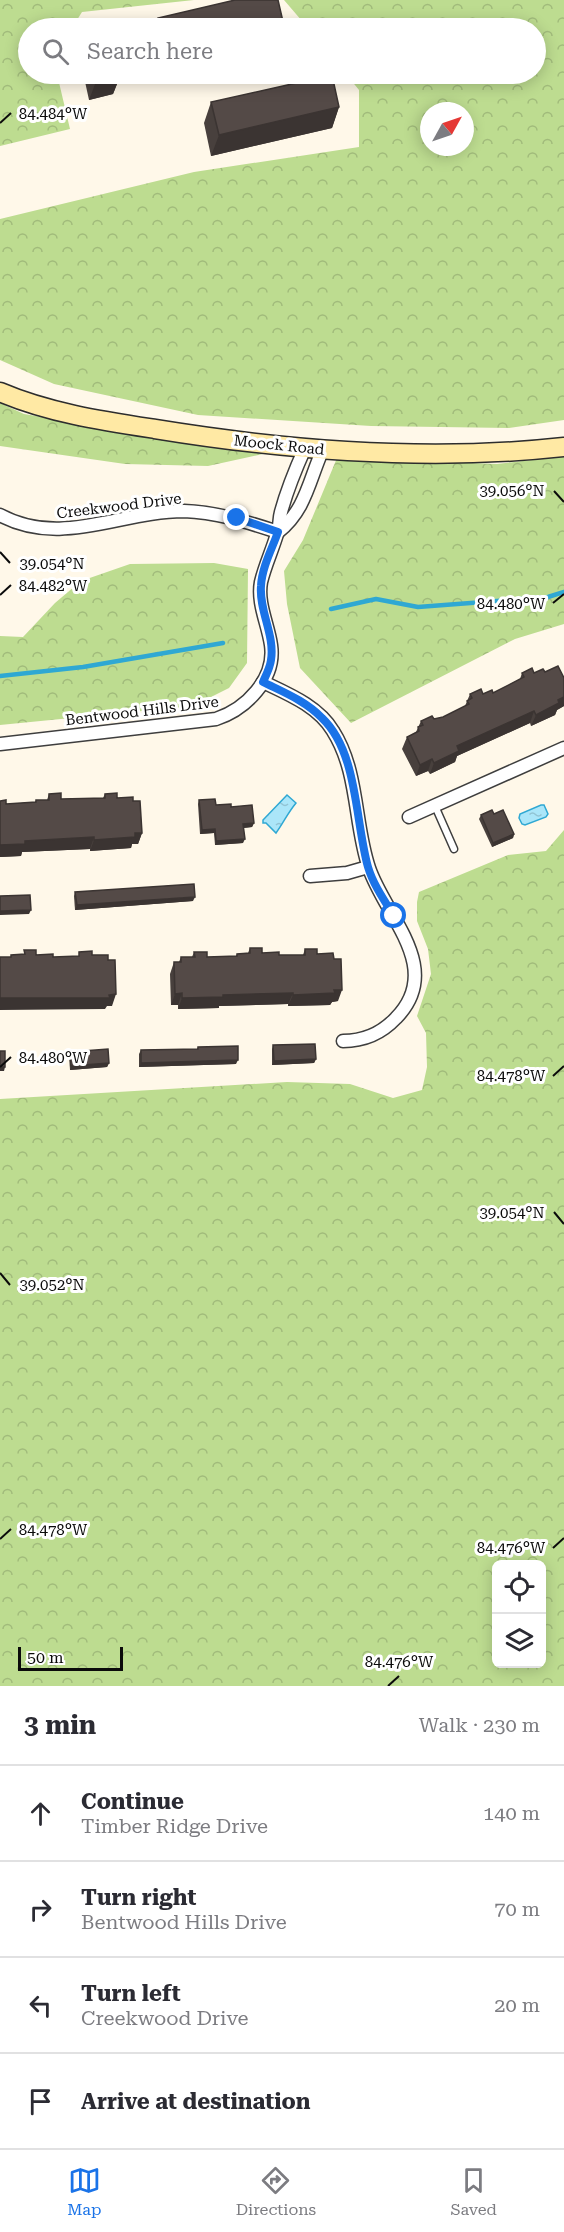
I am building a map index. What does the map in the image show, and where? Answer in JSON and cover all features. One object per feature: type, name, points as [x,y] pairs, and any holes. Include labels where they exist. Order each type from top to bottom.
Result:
[{"type":"main road","name":"Moock Road","points":[[0,392],[46,408],[107,422],[186,435],[305,448],[397,454],[444,454],[510,453],[564,447]]},
{"type":"street","name":"Bentwood Hills Drive","points":[[0,744],[216,719],[232,714],[246,703],[263,682],[271,663],[272,647],[261,604],[261,585],[278,532],[281,513],[305,448]]},
{"type":"street","name":"Bentwood Hills Drive","points":[[278,532],[291,522],[302,503],[323,449]]},
{"type":"street","name":"Creekwood Drive","points":[[0,515],[20,524],[40,529],[64,530],[158,514],[185,512],[237,518],[278,532]]},
{"type":"street","points":[[263,682],[295,697],[322,718],[333,730],[349,774],[368,867],[379,891],[405,935],[412,957],[414,981],[409,1000],[403,1011],[382,1030],[363,1039],[343,1041]]},
{"type":"street","points":[[409,817],[564,748]]},
{"type":"street","points":[[310,876],[347,873],[368,867]]},
{"type":"lane","points":[[435,806],[454,849]]},
{"type":"green space","points":[[0,0],[194,0],[82,12],[78,18],[18,18],[18,84],[59,84],[70,129],[0,146]]},
{"type":"green space","points":[[284,0],[564,0],[564,420],[509,428],[371,426],[198,415],[54,384],[0,360],[0,219],[194,172],[359,147],[359,90],[354,84],[546,84],[546,18],[299,18]]},
{"type":"green space","points":[[0,403],[24,414],[263,454],[208,466],[125,464],[0,446]]},
{"type":"green space","points":[[564,456],[564,624],[515,639],[351,723],[300,668],[287,604],[284,571],[303,540],[337,458],[497,464]]},
{"type":"green space","points":[[214,563],[248,569],[247,663],[229,688],[193,706],[0,725],[0,636],[23,637],[55,603],[81,581],[130,564]]},
{"type":"green space","points":[[564,830],[564,1686],[0,1686],[0,1099],[287,1082],[350,1084],[393,1098],[422,1090],[427,1067],[426,1033],[417,1016],[431,974],[428,949],[417,921],[419,892],[508,855],[546,851]]},
{"type":"water","points":[[287,795],[296,803],[276,833],[266,823],[263,823],[263,820]]},
{"type":"water","points":[[544,805],[548,814],[546,817],[522,824],[520,814]]},
{"type":"building","points":[[235,0],[278,0],[282,18],[158,18]]},
{"type":"building","points":[[292,84],[334,84],[339,107],[219,135],[211,102]]},
{"type":"building","points":[[558,666],[564,678],[564,697],[558,700],[559,703],[536,715],[534,711],[457,746],[459,751],[434,763],[432,759],[420,765],[407,737],[419,731],[418,727],[423,725],[421,721],[432,716],[434,719],[443,717],[469,704],[467,701],[472,698],[470,694],[481,689],[483,694],[492,690],[493,693],[524,677],[522,673],[532,668],[534,673],[543,669],[545,672]]},
{"type":"building","points":[[61,793],[61,799],[105,798],[105,794],[117,793],[117,798],[133,797],[133,801],[140,801],[142,833],[135,833],[135,837],[25,841],[25,844],[0,845],[0,801],[6,800],[6,804],[36,802],[36,800],[49,800],[49,794]]},
{"type":"building","points":[[215,799],[216,805],[231,804],[231,807],[252,805],[254,823],[243,824],[245,839],[216,841],[215,829],[202,830],[199,800]]},
{"type":"building","points":[[492,810],[494,814],[503,810],[514,834],[493,843],[481,815]]},
{"type":"building","points":[[194,884],[195,897],[77,905],[75,892]]},
{"type":"building","points":[[30,895],[31,910],[0,911],[0,896]]},
{"type":"building","points":[[250,948],[262,948],[262,953],[279,952],[279,955],[305,955],[305,949],[317,949],[317,954],[333,953],[334,959],[341,959],[342,990],[334,990],[335,993],[182,998],[182,993],[175,994],[174,962],[181,962],[181,957],[195,957],[194,952],[207,952],[207,957],[237,956],[237,954],[250,953]]},
{"type":"building","points":[[24,950],[36,950],[36,955],[53,954],[53,957],[79,956],[79,952],[92,951],[92,955],[108,955],[108,960],[115,960],[116,994],[109,995],[110,998],[0,998],[0,957],[25,954]]},
{"type":"building","points":[[315,1044],[316,1059],[274,1061],[273,1045]]},
{"type":"building","points":[[238,1046],[238,1060],[141,1063],[141,1050]]},
{"type":"building","points":[[108,1049],[109,1063],[71,1066],[70,1052]]},
{"type":"building","points":[[0,1051],[5,1051],[5,1067],[0,1067]]},
{"type":"waterway","points":[[331,609],[376,599],[418,607],[548,597],[564,592]]},
{"type":"waterway","points":[[0,676],[83,667],[223,643]]},
{"type":"route","points":[[237,518],[278,532],[261,585],[261,604],[272,647],[271,663],[263,682],[295,697],[312,709],[333,730],[345,758],[368,867],[394,916]]}]
